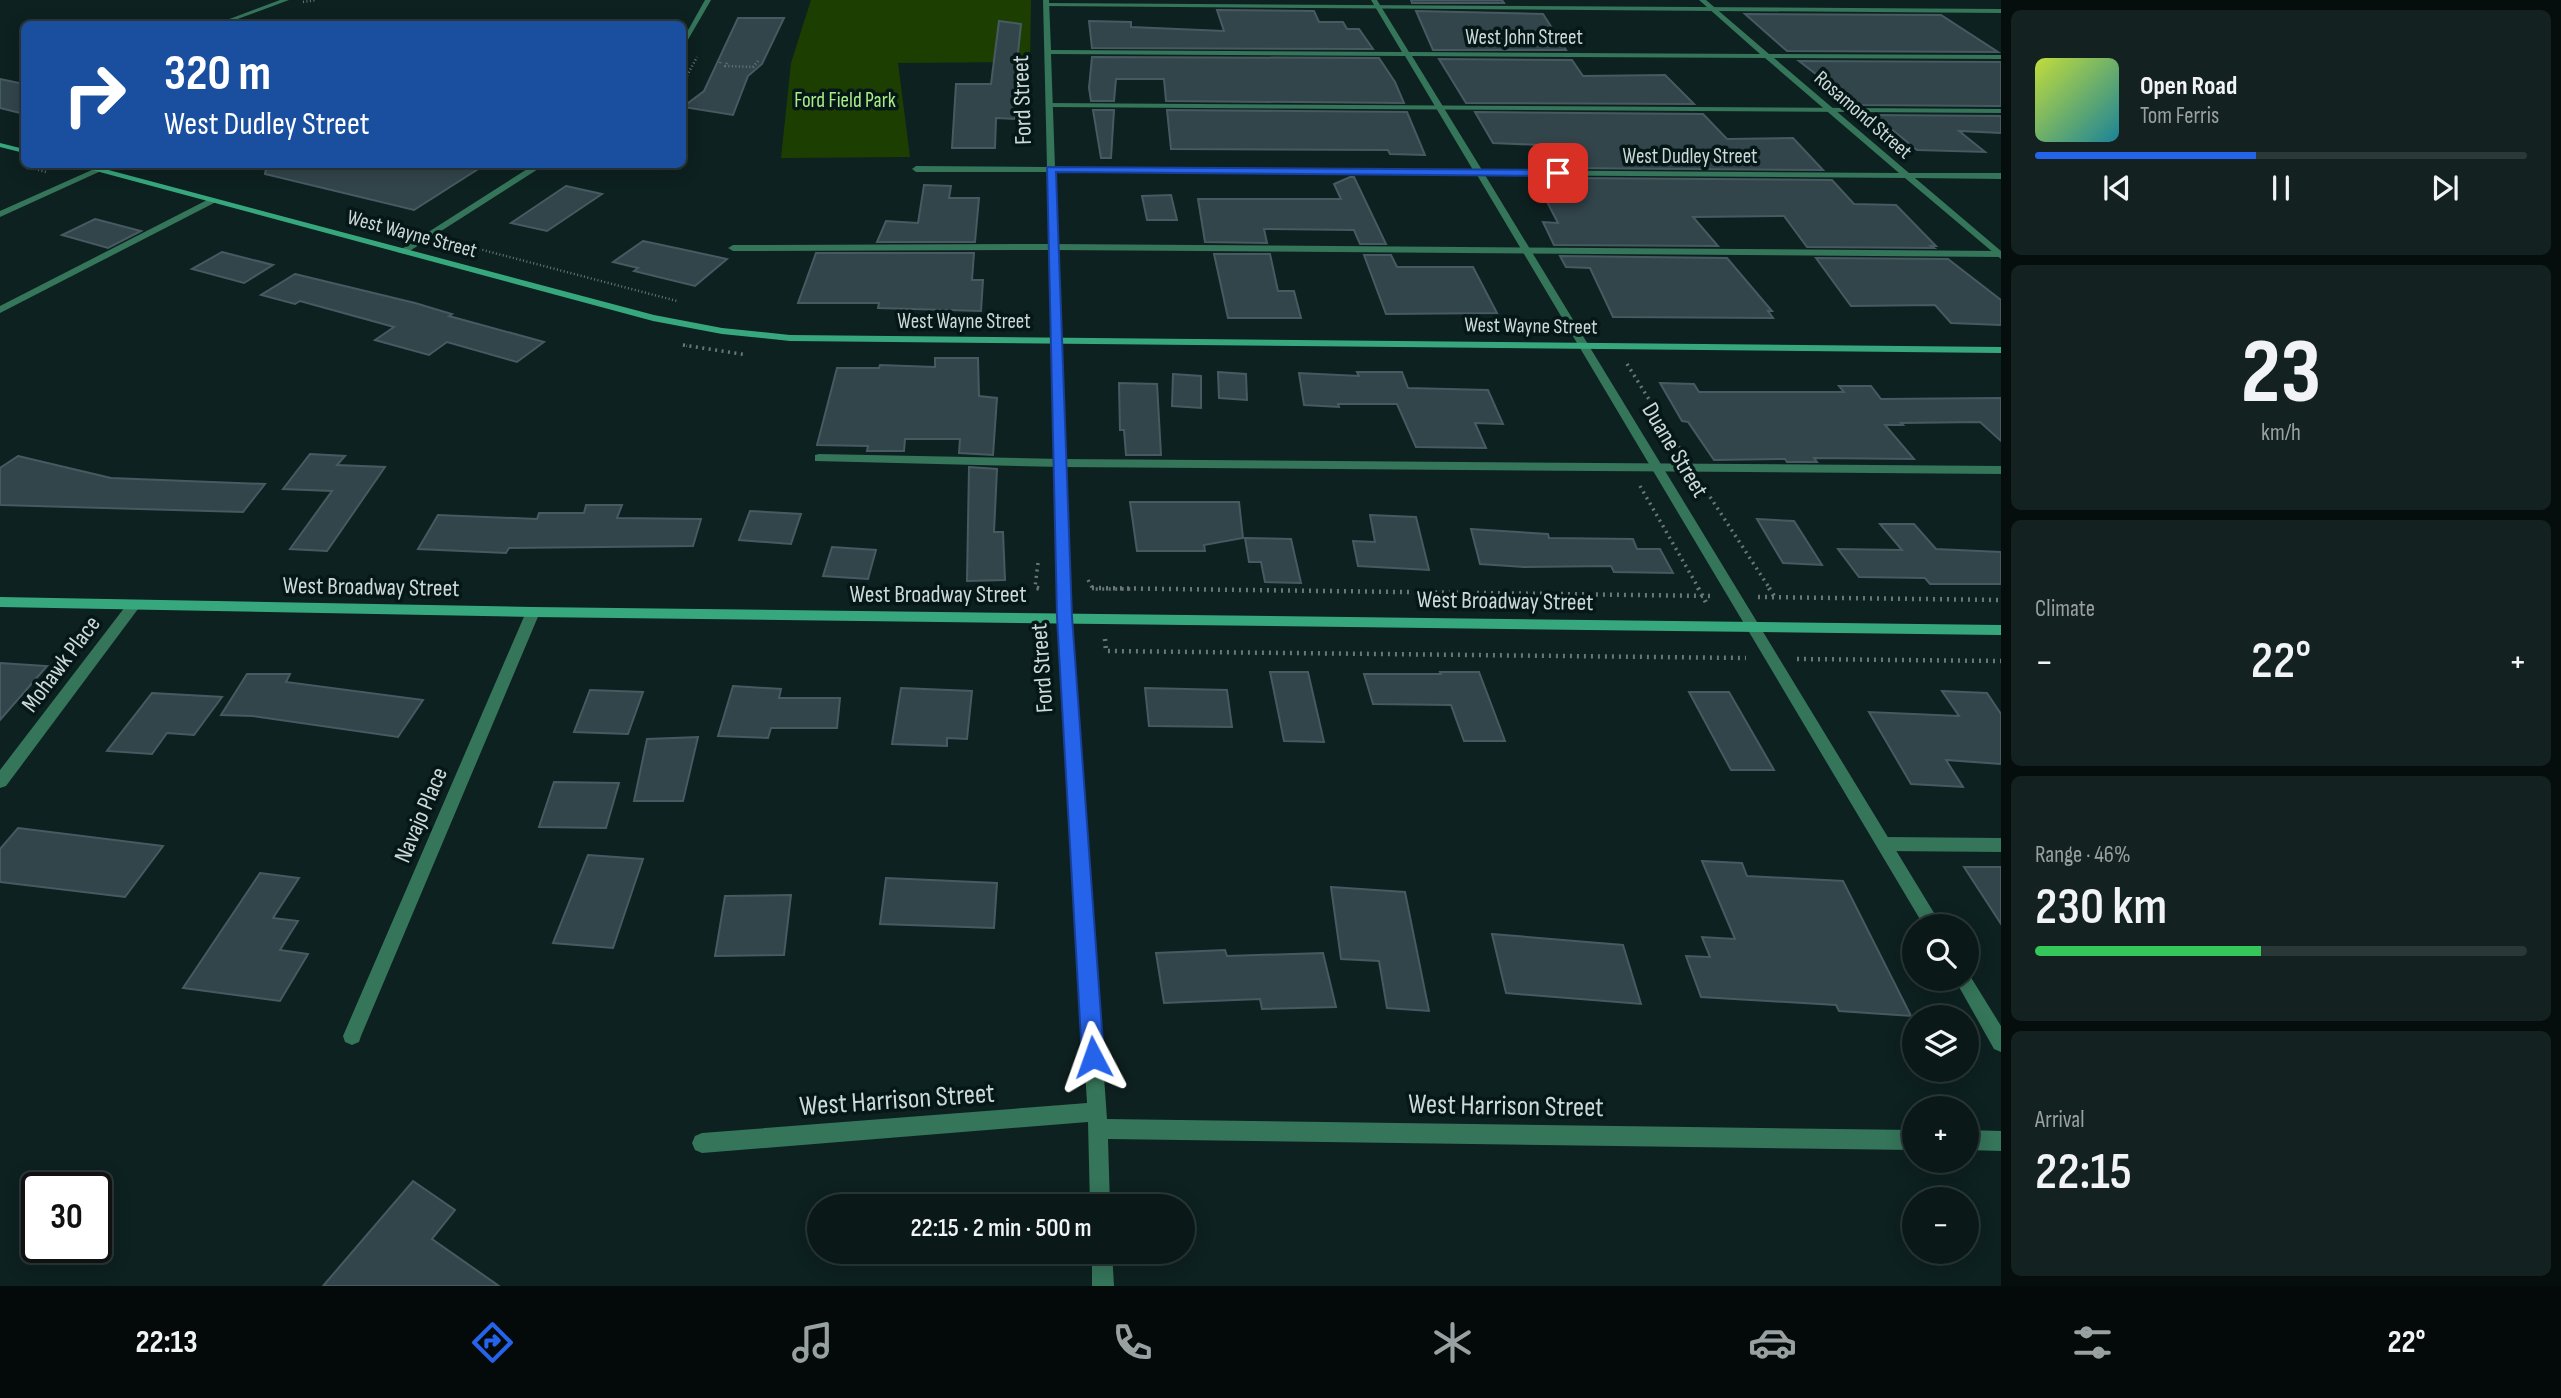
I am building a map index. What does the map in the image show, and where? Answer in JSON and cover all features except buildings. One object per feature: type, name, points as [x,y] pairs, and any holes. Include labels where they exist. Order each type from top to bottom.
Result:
[{"type":"street","points":[[227,21],[286,0]]},
{"type":"street","points":[[686,41],[708,0]]},
{"type":"street","name":"Rosamond Street","points":[[1702,0],[2000,255]]},
{"type":"street","points":[[1046,2],[2001,11]]},
{"type":"street","name":"Ford Street","points":[[1046,2],[1065,617],[1100,1194]]},
{"type":"street","name":"Duane Street","points":[[1376,4],[1409,54],[1770,659],[1926,914]]},
{"type":"street","name":"West John Street","points":[[1047,52],[2001,57]]},
{"type":"street","points":[[1049,105],[2001,111]]},
{"type":"street","points":[[0,145],[21,150]]},
{"type":"street","name":"West Wayne Street","points":[[89,168],[653,318],[722,331],[790,338],[2001,350]]},
{"type":"street","points":[[402,252],[536,168]]},
{"type":"street","name":"West Dudley Street","points":[[916,169],[2001,176]]},
{"type":"street","points":[[0,214],[97,170]]},
{"type":"street","points":[[0,310],[211,201]]},
{"type":"street","points":[[733,248],[1052,247],[2000,255]]},
{"type":"street","points":[[819,458],[1061,463],[2001,470]]},
{"type":"street","name":"West Broadway Street","points":[[0,602],[533,612],[2001,630]]},
{"type":"street","name":"Mohawk Place","points":[[0,782],[133,606]]},
{"type":"street","name":"Navajo Place","points":[[352,1036],[533,612]]},
{"type":"street","points":[[1885,844],[2001,845]]},
{"type":"street","points":[[1971,991],[2001,1043]]},
{"type":"street","name":"West Harrison Street","points":[[702,1143],[1097,1120],[1902,1140]]},
{"type":"street","points":[[1979,1140],[2001,1141]]},
{"type":"street","points":[[1102,1264],[1103,1286]]},
{"type":"path","points":[[727,63],[725,66],[752,67],[758,61]]},
{"type":"path","points":[[474,248],[680,301]]},
{"type":"path","points":[[1087,567],[1089,584],[1093,589],[2001,600]]},
{"type":"path","points":[[1100,589],[1106,651],[2001,661]]},
{"type":"green space","name":"Ford Field Park","points":[[811,0],[1031,0],[1030,62],[898,63],[910,157],[781,158],[791,63]]},
{"type":"route","points":[[1093,1057],[1065,617],[1051,169],[1558,173]]}]
